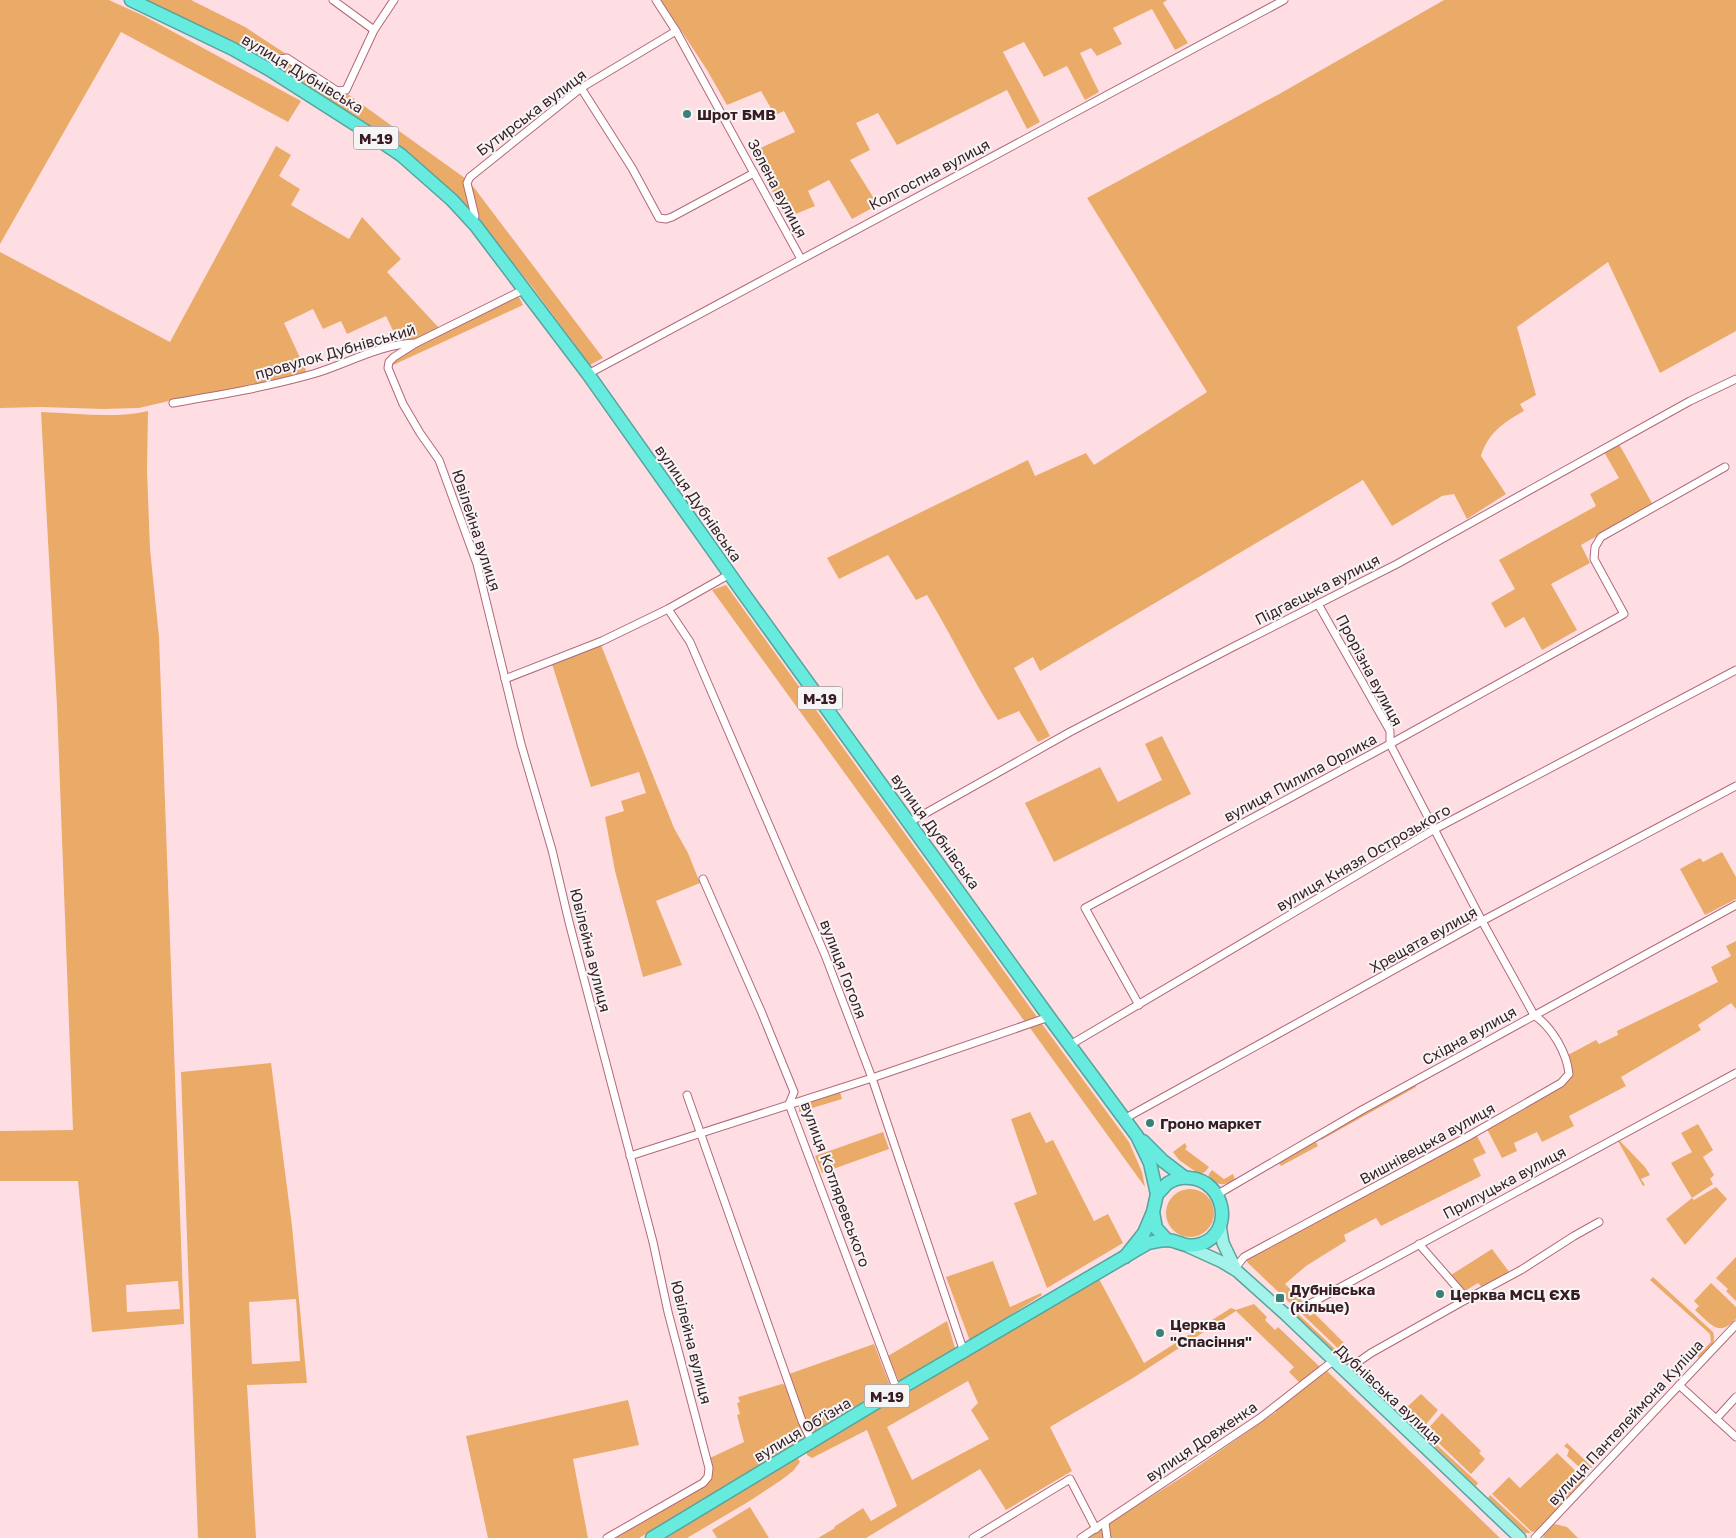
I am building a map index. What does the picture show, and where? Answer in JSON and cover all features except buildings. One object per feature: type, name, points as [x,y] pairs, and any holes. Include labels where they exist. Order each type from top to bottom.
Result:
[{"type":"highway","name":"вулиця Дубнівська","points":[[131,0],[233,49],[270,70],[401,155],[452,200],[471,221],[525,289],[588,374],[1049,1017],[1137,1136]]},
{"type":"highway","name":"М-19","points":[[1137,1136],[1163,1161],[1184,1177],[1198,1178],[1210,1185],[1218,1194]]},
{"type":"highway","name":"М-19","points":[[1125,1257],[1144,1233],[1153,1212],[1157,1194],[1150,1163],[1137,1136]]},
{"type":"highway","points":[[1157,1194],[1168,1183],[1184,1177]]},
{"type":"highway","points":[[1153,1212],[1156,1228],[1167,1240],[1189,1247],[1203,1243],[1214,1235],[1220,1225],[1223,1210],[1218,1194]]},
{"type":"highway","name":"М-19","points":[[1125,1257],[1148,1243],[1167,1240]]},
{"type":"highway","name":"вулиця Об’їзна","points":[[652,1538],[897,1390],[1125,1257]]},
{"type":"main road","points":[[1220,1225],[1223,1243],[1236,1270]]},
{"type":"main road","points":[[1189,1247],[1236,1270]]},
{"type":"main road","name":"Дубнівська вулиця","points":[[1236,1270],[1285,1314],[1520,1538]]},
{"type":"street","points":[[334,0],[374,30]]},
{"type":"street","points":[[270,70],[279,59],[288,58],[337,91],[346,90],[374,30],[394,0]]},
{"type":"street","name":"Зелена вулиця","points":[[656,0],[676,31],[801,259]]},
{"type":"street","name":"Колгоспна вулиця","points":[[588,374],[1284,0]]},
{"type":"street","name":"Бутирська вулиця","points":[[471,221],[475,216],[467,183],[470,177],[581,88],[676,31]]},
{"type":"street","points":[[581,88],[632,168],[659,218],[666,219],[672,217],[754,173]]},
{"type":"street","name":"провулок Дубнівський","points":[[173,403],[257,388],[315,374],[398,344],[416,343],[525,289]]},
{"type":"street","name":"Ювілейна вулиця","points":[[416,343],[394,357],[389,362],[388,368],[403,404],[439,460],[477,564],[521,744],[552,850],[709,1468],[708,1477],[703,1483],[607,1538]]},
{"type":"street","name":"Підгаєцька вулиця","points":[[910,822],[1070,732],[1396,564],[1690,401],[1736,379]]},
{"type":"street","name":"вулиця Пилипа Орлика","points":[[1139,1005],[1085,908],[1390,744],[1624,614],[1594,559],[1595,547],[1601,537],[1725,467]]},
{"type":"street","points":[[505,680],[602,641],[668,609],[730,574]]},
{"type":"street","name":"Прорізна вулиця","points":[[1318,604],[1390,731],[1390,744],[1482,921],[1534,1015]]},
{"type":"street","name":"вулиця Гоголя","points":[[668,609],[690,642],[825,955],[872,1078],[964,1352]]},
{"type":"street","name":"вулиця Князя Острозького","points":[[1070,1045],[1435,829],[1677,703],[1736,670]]},
{"type":"street","name":"Хрещата вулиця","points":[[1124,1119],[1482,921],[1736,786]]},
{"type":"street","name":"вулиця Котляревського","points":[[703,879],[794,1092],[789,1104],[897,1390]]},
{"type":"street","name":"Східна вулиця","points":[[1218,1194],[1362,1110],[1736,905]]},
{"type":"street","name":"Вишнівецька вулиця","points":[[1236,1270],[1244,1257],[1467,1137],[1566,1078],[1568,1069],[1560,1046],[1540,1019],[1534,1015]]},
{"type":"street","points":[[630,1156],[872,1078],[1049,1017]]},
{"type":"street","name":"Прилуцька вулиця","points":[[1285,1314],[1304,1307],[1736,1073]]},
{"type":"street","points":[[687,1095],[802,1421],[812,1442]]},
{"type":"street","points":[[1344,1372],[1372,1353],[1521,1270],[1599,1222]]},
{"type":"street","points":[[1419,1244],[1467,1299]]},
{"type":"street","name":"вулиця Пантелеймона Куліша","points":[[1535,1538],[1736,1325]]},
{"type":"street","name":"вулиця Довженка","points":[[1081,1538],[1260,1418],[1333,1361]]},
{"type":"street","points":[[1679,1385],[1736,1437]]},
{"type":"street","points":[[1716,1419],[1736,1397]]},
{"type":"street","points":[[973,1538],[1070,1479],[1096,1529]]},
{"type":"street","points":[[1105,1523],[1107,1538]]},
{"type":"shaded area","points":[[0,0],[109,0],[144,16],[301,101],[288,122],[121,32],[0,244]]},
{"type":"shaded area","points":[[145,0],[191,0],[245,27],[346,93],[469,181],[603,358],[590,365],[533,288],[471,210],[405,152],[306,84],[237,44]]},
{"type":"shaded area","points":[[661,0],[1167,0],[1163,3],[1188,43],[1175,50],[1152,9],[1113,28],[1122,44],[1097,56],[1091,48],[1080,53],[1099,92],[1085,100],[1067,66],[1044,77],[1024,42],[1003,52],[1040,122],[1027,129],[1007,90],[897,145],[878,113],[856,123],[870,150],[850,160],[878,205],[852,219],[829,180],[808,191],[815,206],[786,218],[752,152],[795,132],[784,111],[775,115],[761,91],[727,105],[707,70]]},
{"type":"shaded area","points":[[1444,0],[1736,0],[1736,331],[1660,373],[1608,262],[1517,327],[1536,395],[1520,404],[1524,411],[1503,424],[1492,435],[1481,456],[1506,494],[1467,519],[1454,494],[1442,496],[1392,526],[1363,480],[1040,671],[1033,657],[1014,668],[1050,736],[1038,742],[1019,711],[998,720],[927,595],[916,600],[888,555],[839,579],[827,558],[1028,460],[1035,476],[1086,453],[1094,465],[1207,392],[1087,198],[1281,93]]},
{"type":"shaded area","points":[[276,146],[291,155],[279,176],[300,189],[291,205],[349,239],[362,217],[401,259],[387,272],[439,328],[414,340],[398,341],[386,316],[347,334],[341,321],[323,329],[313,309],[284,323],[307,373],[257,386],[173,400],[139,408],[0,408],[0,252],[170,342]]},
{"type":"shaded area","points":[[519,297],[523,305],[391,366],[395,359],[418,346]]},
{"type":"shaded area","points":[[148,411],[147,470],[150,549],[159,637],[184,1324],[92,1332],[78,1181],[0,1181],[0,1131],[73,1130],[57,706],[41,412],[95,415]],"holes":[[[178,1281],[180,1309],[127,1312],[126,1285]]]},
{"type":"shaded area","points":[[1619,444],[1653,505],[1581,545],[1590,563],[1551,584],[1577,630],[1542,650],[1524,617],[1505,628],[1491,603],[1515,589],[1499,560],[1596,506],[1590,494],[1619,478],[1604,452]]},
{"type":"shaded area","points":[[726,585],[1037,1017],[1025,1022],[712,590]]},
{"type":"shaded area","points":[[601,645],[674,828],[688,853],[700,883],[656,901],[682,965],[643,977],[615,871],[605,817],[624,811],[621,801],[646,793],[639,772],[591,787],[552,664]]},
{"type":"shaded area","points":[[1162,736],[1191,794],[1054,862],[1025,803],[1100,767],[1118,802],[1162,780],[1145,744]]},
{"type":"shaded area","points":[[1722,852],[1736,877],[1736,899],[1705,915],[1680,869],[1700,858],[1703,862]]},
{"type":"shaded area","points":[[1736,941],[1736,1009],[1731,1003],[1698,1025],[1701,1030],[1621,1077],[1626,1086],[1569,1116],[1574,1126],[1542,1142],[1537,1132],[1514,1143],[1517,1151],[1502,1158],[1487,1129],[1562,1085],[1571,1068],[1568,1055],[1596,1040],[1599,1044],[1618,1035],[1617,1031],[1718,982],[1711,967],[1731,956],[1726,946]]},
{"type":"shaded area","points":[[1042,1024],[1129,1142],[1142,1172],[1145,1187],[1030,1028]]},
{"type":"shaded area","points":[[271,1063],[292,1226],[307,1383],[247,1385],[256,1538],[198,1538],[181,1072]],"holes":[[[296,1299],[300,1361],[252,1364],[249,1302]]]},
{"type":"shaded area","points":[[1415,1084],[1416,1087],[1321,1140],[1320,1138]]},
{"type":"shaded area","points":[[840,1092],[842,1099],[799,1112],[799,1104]]},
{"type":"shaded area","points":[[1030,1112],[1046,1143],[1053,1140],[1094,1221],[1108,1214],[1123,1243],[1047,1288],[1014,1203],[1037,1194],[1011,1119]]},
{"type":"shaded area","points":[[1698,1124],[1713,1150],[1703,1157],[1714,1175],[1710,1179],[1713,1184],[1692,1198],[1671,1163],[1692,1152],[1681,1133]]},
{"type":"shaded area","points":[[883,1132],[889,1149],[822,1173],[815,1156]]},
{"type":"shaded area","points":[[1476,1134],[1486,1153],[1473,1159],[1481,1176],[1381,1226],[1376,1218],[1344,1235],[1346,1241],[1306,1266],[1285,1284],[1304,1303],[1294,1307],[1248,1263],[1246,1259]]},
{"type":"shaded area","points":[[1619,1140],[1645,1167],[1650,1175],[1641,1179],[1645,1185],[1643,1186]]},
{"type":"shaded area","points":[[1316,1142],[1318,1146],[1281,1166],[1279,1163]]},
{"type":"shaded area","points":[[1185,1143],[1187,1147],[1185,1149],[1209,1167],[1205,1172],[1199,1174],[1179,1160],[1173,1152]]},
{"type":"shaded area","points":[[1212,1170],[1224,1179],[1233,1174],[1235,1180],[1225,1184],[1212,1182],[1208,1180]]},
{"type":"shaded area","points":[[1716,1187],[1727,1199],[1685,1245],[1666,1219],[1692,1198],[1694,1200]]},
{"type":"shaded area","points":[[1185,1189],[1195,1189],[1207,1196],[1214,1208],[1214,1218],[1207,1230],[1195,1237],[1185,1237],[1177,1233],[1170,1226],[1166,1218],[1166,1208],[1170,1200],[1177,1193]]},
{"type":"shaded area","points":[[1492,1249],[1510,1273],[1482,1287],[1478,1283],[1465,1291],[1451,1275]]},
{"type":"shaded area","points":[[1736,1257],[1736,1301],[1726,1291],[1728,1289],[1716,1278]]},
{"type":"shaded area","points":[[993,1261],[1010,1307],[1041,1293],[1042,1295],[970,1341],[946,1277]]},
{"type":"shaded area","points":[[1098,1277],[1144,1363],[1231,1308],[1236,1310],[1254,1304],[1267,1317],[1265,1320],[1275,1330],[1278,1327],[1320,1367],[1300,1383],[1289,1372],[1294,1367],[1236,1311],[1133,1378],[1050,1427],[1072,1471],[1006,1510],[980,1469],[866,1538],[818,1538],[863,1508],[871,1521],[897,1506],[867,1430],[812,1458],[807,1455],[807,1452]],"holes":[[[968,1381],[978,1403],[971,1410],[989,1439],[912,1480],[887,1427]]]},
{"type":"shaded area","points":[[1653,1277],[1713,1332],[1713,1344],[1700,1359],[1697,1356],[1711,1342],[1710,1334],[1650,1280]]},
{"type":"shaded area","points":[[1711,1283],[1736,1307],[1736,1319],[1724,1328],[1715,1327],[1710,1324],[1695,1310],[1699,1306],[1694,1301]]},
{"type":"shaded area","points":[[1303,1309],[1310,1316],[1314,1313],[1348,1347],[1343,1350],[1353,1361],[1299,1311]]},
{"type":"shaded area","points":[[1297,1313],[1351,1364],[1348,1365],[1297,1317]]},
{"type":"shaded area","points":[[947,1321],[955,1348],[900,1384],[888,1356]]},
{"type":"shaded area","points":[[874,1344],[891,1388],[814,1434],[805,1419],[789,1374]]},
{"type":"shaded area","points":[[1327,1371],[1500,1538],[1085,1538],[1184,1476],[1276,1412],[1276,1409]]},
{"type":"shaded area","points":[[782,1384],[785,1385],[806,1439],[639,1538],[612,1538],[705,1486],[710,1480],[712,1473],[710,1458],[744,1442],[737,1415],[740,1414],[737,1403],[740,1402],[738,1397]]},
{"type":"shaded area","points":[[1421,1394],[1438,1410],[1423,1428],[1404,1410]]},
{"type":"shaded area","points":[[628,1400],[639,1445],[573,1459],[588,1538],[488,1538],[466,1436]]},
{"type":"shaded area","points":[[1442,1413],[1481,1451],[1479,1453],[1485,1459],[1471,1474],[1426,1431]]},
{"type":"shaded area","points":[[1425,1434],[1478,1483],[1476,1486],[1423,1436]]},
{"type":"shaded area","points":[[1567,1443],[1592,1467],[1587,1474],[1567,1456],[1569,1450],[1564,1446]]},
{"type":"shaded area","points":[[1557,1453],[1583,1478],[1584,1482],[1537,1531],[1532,1532],[1492,1494],[1509,1477],[1520,1488]]},
{"type":"shaded area","points":[[797,1457],[800,1462],[793,1471],[748,1502],[687,1538],[666,1538]]},
{"type":"shaded area","points":[[1490,1495],[1531,1533],[1525,1533],[1488,1498]]},
{"type":"shaded area","points":[[750,1507],[769,1538],[717,1538],[712,1530]]},
{"type":"shaded area","points":[[1555,1524],[1567,1527],[1578,1538],[1543,1538],[1550,1526]]},
{"type":"place","name":"Шрот БМВ","points":[[687,114]]},
{"type":"place","name":"Гроно маркет","points":[[1150,1123]]},
{"type":"place","name":"Церква МСЦ ЄХБ","points":[[1440,1294]]},
{"type":"place","name":"Дубнівська (кільце)","points":[[1280,1298]]},
{"type":"place","name":"Церква \"Спасіння\"","points":[[1160,1333]]}]
